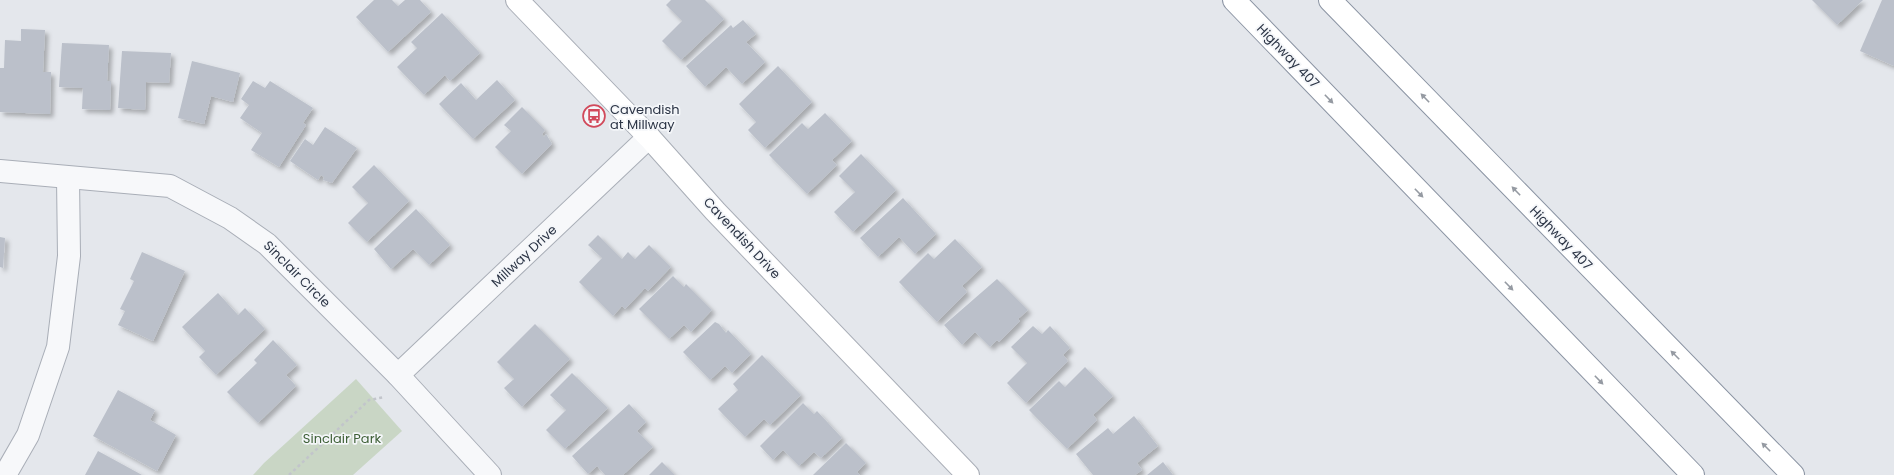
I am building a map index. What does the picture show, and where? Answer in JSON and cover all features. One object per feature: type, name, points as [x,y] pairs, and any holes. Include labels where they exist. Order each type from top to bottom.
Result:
[{"type":"main road","name":"Cavendish Drive","points":[[517,0],[650,137],[715,211],[968,475]]},
{"type":"main road","name":"Highway 407","points":[[1234,0],[1693,475]]},
{"type":"main road","name":"Highway 407","points":[[1330,0],[1793,475]]},
{"type":"street","name":"Millway Drive","points":[[404,383],[650,137]]},
{"type":"street","name":"Sinclair Circle","points":[[0,171],[170,186],[230,218],[268,244],[404,383],[490,475]]},
{"type":"street","points":[[5,475],[28,435],[58,347],[69,256],[68,178]]},
{"type":"path","points":[[290,475],[369,400],[404,383]]},
{"type":"green space","name":"Sinclair Park","points":[[356,379],[402,431],[353,475],[253,475],[264,463]]},
{"type":"building","points":[[374,0],[392,0],[398,6],[405,0],[420,0],[431,12],[388,52],[356,17]]},
{"type":"building","points":[[671,0],[705,0],[724,19],[681,60],[662,41],[682,21],[666,5]]},
{"type":"building","points":[[1812,0],[1863,0],[1837,25]]},
{"type":"building","points":[[1882,0],[1894,0],[1894,66],[1860,51]]},
{"type":"building","points":[[442,13],[480,53],[450,81],[445,75],[424,95],[397,67],[417,48],[411,42]]},
{"type":"building","points":[[743,20],[756,34],[746,42],[765,62],[742,84],[726,67],[705,87],[686,66],[731,25],[733,28]]},
{"type":"building","points":[[21,29],[45,30],[43,72],[51,72],[50,114],[0,112],[0,68],[4,68],[5,40],[21,41]]},
{"type":"building","points":[[62,43],[109,45],[107,81],[111,81],[110,110],[82,109],[83,88],[59,87]]},
{"type":"building","points":[[122,51],[171,53],[169,83],[146,82],[145,110],[118,108]]},
{"type":"building","points":[[192,61],[240,73],[233,102],[211,96],[204,124],[178,118]]},
{"type":"building","points":[[778,66],[812,102],[765,148],[748,130],[756,122],[739,104]]},
{"type":"building","points":[[497,80],[515,100],[473,139],[439,104],[461,83],[476,100]]},
{"type":"building","points":[[253,81],[265,88],[270,81],[313,108],[303,123],[306,125],[279,167],[251,150],[262,133],[240,118],[249,105],[241,99]]},
{"type":"building","points":[[522,107],[545,130],[542,134],[544,137],[546,134],[552,144],[522,174],[495,147],[511,131],[504,125]]},
{"type":"building","points":[[825,113],[852,141],[832,160],[837,165],[807,194],[769,155],[802,123],[808,129]]},
{"type":"building","points":[[325,127],[357,148],[332,183],[323,180],[324,177],[321,175],[318,180],[290,161],[305,139],[313,145]]},
{"type":"building","points":[[861,154],[896,190],[853,232],[834,212],[855,192],[839,176]]},
{"type":"building","points":[[374,165],[409,201],[367,242],[348,223],[368,203],[352,187]]},
{"type":"building","points":[[903,198],[936,234],[915,254],[899,237],[878,257],[860,238]]},
{"type":"building","points":[[416,209],[450,245],[429,265],[413,249],[391,269],[374,249]]},
{"type":"building","points":[[598,235],[622,259],[628,252],[635,259],[649,245],[671,267],[648,291],[645,288],[625,309],[622,306],[613,316],[579,282],[602,258],[588,245]]},
{"type":"building","points":[[0,237],[5,238],[3,268],[0,267]]},
{"type":"building","points":[[955,239],[982,267],[962,286],[967,292],[937,322],[899,282],[928,253],[934,259]]},
{"type":"building","points":[[142,252],[185,271],[153,341],[118,325],[125,311],[120,309],[134,281],[130,279]]},
{"type":"building","points":[[673,276],[684,287],[686,284],[712,310],[691,332],[684,325],[669,339],[639,309]]},
{"type":"building","points":[[997,279],[1028,310],[1018,319],[1020,321],[999,342],[997,340],[990,347],[975,332],[962,345],[944,325]]},
{"type":"building","points":[[218,293],[238,315],[245,308],[265,329],[216,375],[199,357],[205,351],[182,327]]},
{"type":"building","points":[[715,322],[719,324],[726,333],[728,330],[751,354],[732,373],[725,366],[710,380],[683,352]]},
{"type":"building","points":[[535,324],[570,359],[522,407],[504,388],[514,379],[497,362]]},
{"type":"building","points":[[1033,326],[1042,334],[1050,326],[1070,348],[1063,355],[1068,361],[1026,403],[1007,383],[1027,363],[1011,347]]},
{"type":"building","points":[[273,340],[297,365],[286,375],[296,386],[258,423],[227,392],[257,363],[254,360]]},
{"type":"building","points":[[762,355],[801,395],[770,425],[764,419],[745,437],[718,409],[738,390],[733,384]]},
{"type":"building","points":[[1085,367],[1113,396],[1093,415],[1097,420],[1067,449],[1029,410],[1059,381],[1065,387]]},
{"type":"building","points":[[572,373],[608,408],[565,449],[546,430],[566,410],[550,395]]},
{"type":"building","points":[[118,390],[155,410],[150,420],[176,435],[157,471],[93,436]]},
{"type":"building","points":[[803,403],[814,414],[817,411],[842,438],[821,458],[814,452],[799,466],[783,450],[773,460],[760,446]]},
{"type":"building","points":[[629,404],[646,422],[637,431],[653,447],[623,475],[605,475],[597,466],[588,474],[572,456]]},
{"type":"building","points":[[1134,416],[1158,446],[1137,463],[1142,470],[1135,475],[1093,475],[1076,454],[1108,428],[1113,434]]},
{"type":"building","points":[[846,443],[866,463],[857,472],[860,475],[813,475]]},
{"type":"building","points":[[98,451],[142,475],[85,475]]},
{"type":"building","points":[[662,462],[675,475],[649,475]]},
{"type":"building","points":[[1163,462],[1173,475],[1147,475]]},
{"type":"place","name":"Cavendish at Millway","points":[[594,116]]}]
